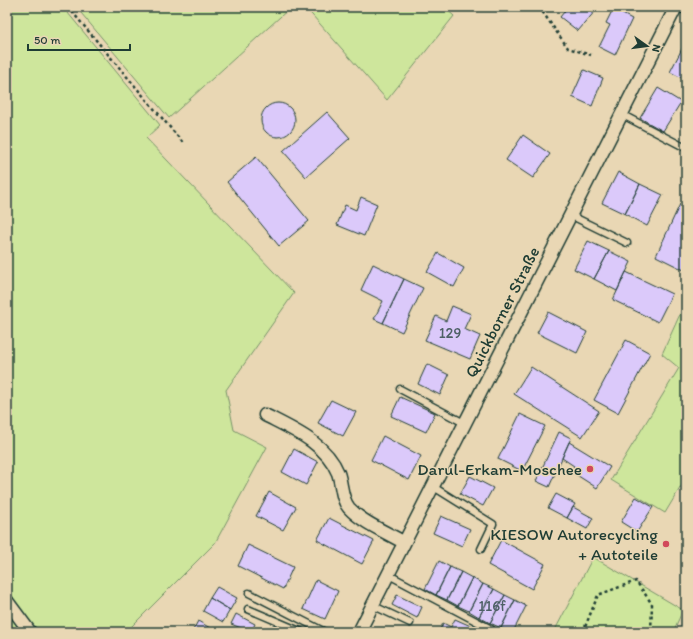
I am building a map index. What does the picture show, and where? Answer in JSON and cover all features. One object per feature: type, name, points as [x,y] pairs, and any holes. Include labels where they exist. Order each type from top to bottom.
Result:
[{"type":"street","name":"Quickborner Straße","points":[[358,632],[676,7]]},
{"type":"street","points":[[265,415],[288,427],[317,446],[331,460],[338,474],[348,506],[357,516],[403,542]]},
{"type":"street","points":[[7,601],[30,632]]},
{"type":"lane","points":[[621,114],[686,148]]},
{"type":"lane","points":[[570,215],[627,243]]},
{"type":"lane","points":[[400,389],[464,423]]},
{"type":"lane","points":[[432,486],[492,524],[481,549]]},
{"type":"lane","points":[[387,574],[491,629]]},
{"type":"lane","points":[[249,593],[325,632]]},
{"type":"lane","points":[[372,605],[410,623]]},
{"type":"lane","points":[[248,609],[302,632]]},
{"type":"path","points":[[68,7],[184,144]]},
{"type":"path","points":[[539,7],[568,48],[591,55]]},
{"type":"path","points":[[583,632],[598,595],[636,581],[652,604],[651,632]]},
{"type":"green space","points":[[7,7],[63,7],[160,125],[146,138],[294,293],[226,390],[234,430],[267,447],[215,543],[126,632],[7,632]]},
{"type":"green space","points":[[76,7],[291,7],[169,118]]},
{"type":"green space","points":[[305,7],[444,7],[454,16],[387,100]]},
{"type":"green space","points":[[686,301],[686,478],[665,513],[611,480],[679,368],[662,354]]},
{"type":"green space","points":[[593,557],[683,610],[673,632],[554,632]]},
{"type":"building","points":[[568,7],[592,7],[596,10],[578,31],[560,17]]},
{"type":"building","points":[[613,9],[632,19],[615,55],[599,47],[610,25],[606,23]]},
{"type":"building","points":[[686,41],[686,80],[670,72]]},
{"type":"building","points":[[584,70],[603,78],[592,106],[572,97]]},
{"type":"building","points":[[658,88],[681,102],[663,131],[640,118]]},
{"type":"building","points":[[275,103],[281,103],[285,104],[292,110],[295,120],[294,127],[288,134],[281,137],[275,137],[271,136],[264,130],[261,123],[261,117],[262,113],[268,106]]},
{"type":"building","points":[[327,112],[350,138],[306,177],[283,151]]},
{"type":"building","points":[[523,135],[550,154],[533,178],[506,160]]},
{"type":"building","points":[[256,157],[309,221],[279,246],[227,182]]},
{"type":"building","points":[[618,172],[640,184],[625,214],[602,203]]},
{"type":"building","points":[[640,184],[663,195],[647,226],[625,214]]},
{"type":"building","points":[[361,197],[377,204],[364,236],[337,225],[345,205],[356,210]]},
{"type":"building","points":[[680,204],[686,207],[686,271],[656,256]]},
{"type":"building","points":[[588,241],[609,251],[594,279],[574,269]]},
{"type":"building","points":[[609,251],[631,262],[617,291],[594,279]]},
{"type":"building","points":[[438,253],[464,268],[454,287],[427,272]]},
{"type":"building","points":[[373,264],[404,279],[383,323],[374,319],[383,301],[361,290]]},
{"type":"building","points":[[626,272],[672,294],[658,322],[613,300]]},
{"type":"building","points":[[404,279],[423,288],[402,332],[383,323]]},
{"type":"building","points":[[452,306],[471,314],[464,329],[480,336],[470,359],[425,340],[436,316],[446,321]]},
{"type":"building","points":[[548,312],[587,332],[577,353],[537,333]]},
{"type":"building","points":[[626,340],[650,353],[618,413],[594,400]]},
{"type":"building","points":[[427,364],[449,375],[440,395],[418,384]]},
{"type":"building","points":[[531,367],[599,411],[582,437],[514,394]]},
{"type":"building","points":[[400,397],[435,413],[426,432],[391,416]]},
{"type":"building","points":[[331,400],[356,412],[343,436],[318,423]]},
{"type":"building","points":[[520,414],[545,426],[522,471],[498,459]]},
{"type":"building","points":[[559,432],[571,438],[549,487],[536,481]]},
{"type":"building","points":[[383,436],[421,456],[409,480],[371,460]]},
{"type":"building","points":[[569,442],[610,467],[597,488],[572,472],[574,466],[562,458]]},
{"type":"building","points":[[294,449],[318,462],[306,485],[282,472]]},
{"type":"building","points":[[470,476],[493,488],[483,506],[460,494]]},
{"type":"building","points":[[269,492],[296,507],[283,530],[256,516]]},
{"type":"building","points":[[556,494],[575,504],[567,518],[548,508]]},
{"type":"building","points":[[636,497],[653,507],[637,532],[621,522]]},
{"type":"building","points":[[573,507],[593,518],[587,529],[567,518]]},
{"type":"building","points":[[441,516],[470,529],[462,546],[433,533]]},
{"type":"building","points":[[329,518],[374,541],[362,564],[317,540]]},
{"type":"building","points":[[501,540],[545,564],[532,589],[488,565]]},
{"type":"building","points":[[248,545],[293,567],[283,589],[238,566]]},
{"type":"building","points":[[439,561],[450,567],[436,595],[425,589]]},
{"type":"building","points":[[450,567],[461,572],[447,600],[436,595]]},
{"type":"building","points":[[461,572],[472,578],[458,606],[447,600]]},
{"type":"building","points":[[472,578],[483,584],[469,611],[458,606]]},
{"type":"building","points":[[316,580],[338,591],[325,619],[303,609]]},
{"type":"building","points":[[483,584],[494,589],[479,617],[469,611]]},
{"type":"building","points":[[217,587],[237,598],[230,610],[210,598]]},
{"type":"building","points":[[494,589],[505,595],[490,623],[479,617]]},
{"type":"building","points":[[397,595],[422,607],[417,618],[392,605]]},
{"type":"building","points":[[505,595],[515,600],[501,628],[490,623]]},
{"type":"building","points":[[210,598],[230,610],[223,622],[203,611]]},
{"type":"building","points":[[515,600],[526,606],[513,632],[508,632],[501,628]]},
{"type":"building","points":[[236,614],[255,624],[251,632],[231,624]]},
{"type":"building","points":[[455,619],[473,627],[471,632],[439,632],[443,623],[451,627]]},
{"type":"building","points":[[198,621],[217,632],[192,632]]},
{"type":"place","name":"Darul-Erkam-Moschee","points":[[590,469]]},
{"type":"place","name":"KIESOW Autorecycling + Autoteile","points":[[666,544]]}]
